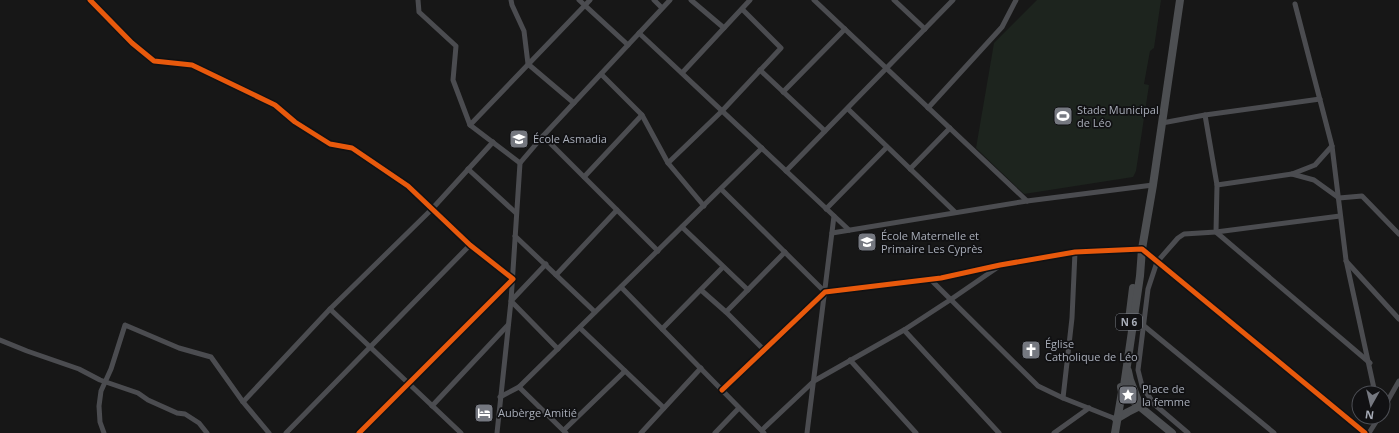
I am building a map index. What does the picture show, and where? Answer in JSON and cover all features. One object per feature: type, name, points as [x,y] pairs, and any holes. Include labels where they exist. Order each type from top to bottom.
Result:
[{"type":"main road","name":"N 6","points":[[1115,433],[1116,418],[1124,386],[1128,361],[1133,288],[1142,251],[1154,185],[1180,0]]},
{"type":"main road","name":"N 6","points":[[1122,392],[1121,385],[1131,322]]},
{"type":"main road","points":[[1128,361],[1130,380],[1140,406]]},
{"type":"main road","points":[[1122,392],[1172,433]]},
{"type":"main road","points":[[1116,418],[1140,406]]},
{"type":"street","points":[[90,0],[132,43],[154,61],[192,65],[275,105],[295,122],[330,144],[352,148],[408,186],[470,245],[512,280]]},
{"type":"street","points":[[418,0],[419,12],[456,46],[453,80],[470,125],[520,163]]},
{"type":"street","points":[[511,0],[524,31],[528,64],[574,103]]},
{"type":"street","points":[[579,0],[628,45]]},
{"type":"street","points":[[470,125],[590,0]]},
{"type":"street","points":[[654,0],[662,8]]},
{"type":"street","points":[[496,433],[511,301],[520,163],[543,136],[670,0]]},
{"type":"street","points":[[690,0],[724,28]]},
{"type":"street","points":[[682,74],[750,0]]},
{"type":"street","points":[[814,0],[1026,201]]},
{"type":"street","points":[[894,0],[925,29]]},
{"type":"street","points":[[786,171],[953,0]]},
{"type":"street","points":[[928,108],[1002,27],[1016,0]]},
{"type":"street","points":[[1295,4],[1332,146],[1346,260],[1374,385]]},
{"type":"street","points":[[668,163],[722,111],[781,48],[742,9]]},
{"type":"street","points":[[783,92],[845,29]]},
{"type":"street","points":[[639,33],[849,230]]},
{"type":"street","points":[[760,70],[825,131]]},
{"type":"street","points":[[601,74],[642,115],[668,163],[704,206]]},
{"type":"street","points":[[1162,123],[1320,98]]},
{"type":"street","points":[[848,109],[955,212]]},
{"type":"street","points":[[584,177],[642,115]]},
{"type":"street","points":[[1205,115],[1217,185],[1216,232]]},
{"type":"street","points":[[910,168],[950,128]]},
{"type":"street","points":[[543,136],[658,251]]},
{"type":"street","points":[[243,402],[330,309],[432,209],[493,142]]},
{"type":"street","points":[[1217,185],[1292,174],[1315,165],[1332,146]]},
{"type":"street","points":[[826,209],[887,147]]},
{"type":"street","points":[[500,397],[519,388],[762,148]]},
{"type":"street","points":[[468,169],[516,213]]},
{"type":"street","points":[[1292,174],[1314,180],[1339,198],[1362,196],[1399,234]]},
{"type":"street","points":[[832,233],[1026,201],[1154,185]]},
{"type":"street","points":[[721,189],[825,292]]},
{"type":"street","points":[[556,275],[617,210]]},
{"type":"street","points":[[807,433],[834,216]]},
{"type":"street","points":[[1188,433],[1154,404],[1142,386],[1138,370],[1148,289],[1157,262],[1178,238],[1184,234],[1216,232],[1340,216]]},
{"type":"street","points":[[682,227],[748,290]]},
{"type":"street","points":[[1216,232],[1370,363]]},
{"type":"street","points":[[515,236],[595,312]]},
{"type":"street","points":[[286,433],[369,346],[470,245]]},
{"type":"street","points":[[722,390],[825,292],[931,280],[1000,265],[1075,252],[1142,251],[1365,433]]},
{"type":"street","points":[[726,312],[785,252]]},
{"type":"street","points":[[1063,398],[1072,318],[1075,252]]},
{"type":"street","points":[[1346,260],[1399,319]]},
{"type":"street","points":[[511,301],[546,264]]},
{"type":"street","points":[[621,287],[763,432],[814,381],[904,330],[1000,265]]},
{"type":"street","points":[[662,329],[723,267]]},
{"type":"street","points":[[359,433],[512,280]]},
{"type":"street","points":[[931,280],[1028,378],[1038,386],[1063,398],[1116,418]]},
{"type":"street","points":[[701,290],[726,312],[764,350]]},
{"type":"street","points":[[511,301],[558,349]]},
{"type":"street","points":[[330,309],[459,432]]},
{"type":"street","points":[[1131,322],[1143,325],[1274,433]]},
{"type":"street","points":[[104,433],[100,422],[99,406],[101,391],[125,325],[179,348],[211,357],[243,402],[269,433]]},
{"type":"street","points":[[432,406],[508,326]]},
{"type":"street","points":[[580,328],[664,408]]},
{"type":"street","points":[[904,330],[1000,433]]},
{"type":"street","points":[[0,340],[79,370],[105,382],[138,393],[148,400],[177,413],[185,414],[198,423],[207,433]]},
{"type":"street","points":[[850,360],[916,433]]},
{"type":"street","points":[[643,432],[701,368]]},
{"type":"street","points":[[519,388],[565,432],[625,370]]},
{"type":"street","points":[[1391,395],[1399,381]]},
{"type":"street","points":[[715,433],[739,408]]},
{"type":"street","points":[[1054,433],[1089,408]]},
{"type":"shaded area","name":"Stade Municipal de Léo","points":[[1037,0],[1161,0],[1154,48],[1150,51],[1144,84],[1149,85],[1136,171],[1133,177],[1024,194],[976,148],[994,43]]},
{"type":"cycle path","points":[[90,0],[132,43],[154,61],[192,65],[275,105],[295,122],[330,144],[352,148],[408,186],[470,245],[513,279],[359,433]]},
{"type":"cycle path","points":[[722,390],[825,292],[941,278],[1000,265],[1075,252],[1142,249],[1365,433]]},
{"type":"place","name":"Stade Municipal de Léo","points":[[1063,116]]},
{"type":"place","name":"École Asmadia","points":[[519,139]]},
{"type":"place","name":"École Maternelle et Primaire Les Cyprès","points":[[867,242]]},
{"type":"place","name":"Église Catholique de Léo","points":[[1031,350]]},
{"type":"place","name":"Place de la femme","points":[[1128,395]]},
{"type":"place","name":"Aubèrge Amitié","points":[[484,413]]}]
